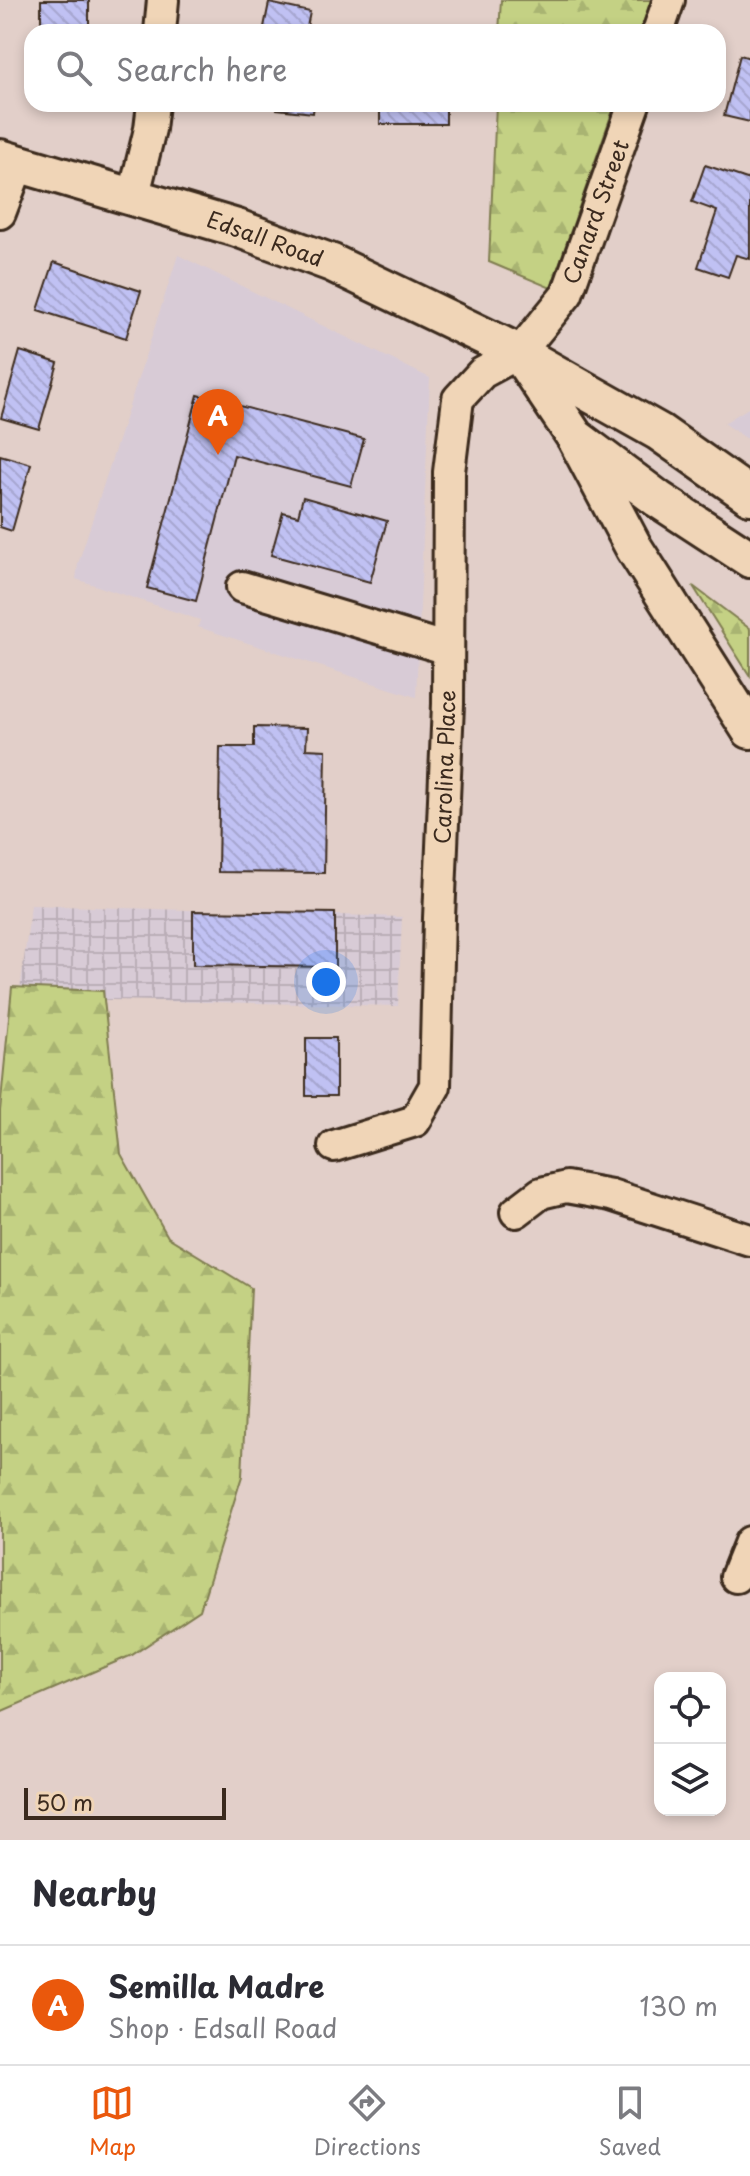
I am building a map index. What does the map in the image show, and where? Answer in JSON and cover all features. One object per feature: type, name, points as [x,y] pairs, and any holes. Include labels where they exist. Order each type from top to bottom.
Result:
[{"type":"main road","name":"Edsall Road","points":[[9,160],[134,195],[332,263],[519,353],[744,482]]},
{"type":"main road","points":[[519,353],[575,437],[634,548],[750,730]]},
{"type":"main road","points":[[575,437],[658,499],[750,559]]},
{"type":"street","points":[[161,24],[163,0]]},
{"type":"street","points":[[661,24],[669,0]]},
{"type":"street","points":[[134,195],[152,112]]},
{"type":"street","name":"Canard Street","points":[[519,353],[567,294],[631,112]]},
{"type":"street","points":[[0,213],[9,160]]},
{"type":"street","name":"Carolina Place","points":[[334,1146],[415,1121],[435,1086],[448,704],[449,472],[458,399],[482,373],[519,353]]},
{"type":"street","points":[[242,587],[448,649]]},
{"type":"street","points":[[516,1212],[541,1193],[566,1187],[611,1195],[750,1240]]},
{"type":"street","points":[[736,1577],[750,1542]]},
{"type":"shaded area","points":[[178,255],[430,378],[416,697],[198,627],[200,620],[76,579],[78,564]]},
{"type":"shaded area","points":[[750,407],[750,441],[724,423]]},
{"type":"shaded area","points":[[31,905],[402,917],[398,1006],[19,998]]},
{"type":"green space","points":[[501,0],[651,0],[643,24],[500,24]]},
{"type":"green space","points":[[496,112],[612,112],[551,288],[489,262]]},
{"type":"green space","points":[[693,586],[750,629],[750,676]]},
{"type":"green space","points":[[12,987],[103,991],[121,1154],[168,1237],[251,1288],[242,1476],[200,1610],[132,1655],[0,1712],[0,1111]]},
{"type":"building","points":[[41,0],[89,0],[89,24],[41,24]]},
{"type":"building","points":[[269,3],[310,12],[308,24],[265,24]]},
{"type":"building","points":[[740,55],[750,58],[750,122],[724,116]]},
{"type":"building","points":[[380,112],[446,112],[446,124],[380,124]]},
{"type":"building","points":[[705,165],[750,180],[750,259],[736,255],[728,277],[698,267],[717,211],[692,202]]},
{"type":"building","points":[[54,262],[141,291],[126,338],[38,310]]},
{"type":"building","points":[[20,351],[58,363],[39,429],[1,418]]},
{"type":"building","points":[[198,395],[364,439],[351,486],[234,455],[196,601],[147,588]]},
{"type":"building","points":[[0,455],[31,464],[12,531],[0,527]]},
{"type":"building","points":[[303,497],[387,521],[370,582],[271,555],[283,512],[298,516]]},
{"type":"building","points":[[254,727],[307,728],[306,749],[326,750],[324,873],[218,872],[220,747],[254,747]]},
{"type":"building","points":[[193,911],[335,913],[335,967],[193,965]]},
{"type":"building","points":[[306,1038],[336,1038],[336,1096],[306,1096]]},
{"type":"place","name":"Semilla Madre","points":[[218,455]]}]
